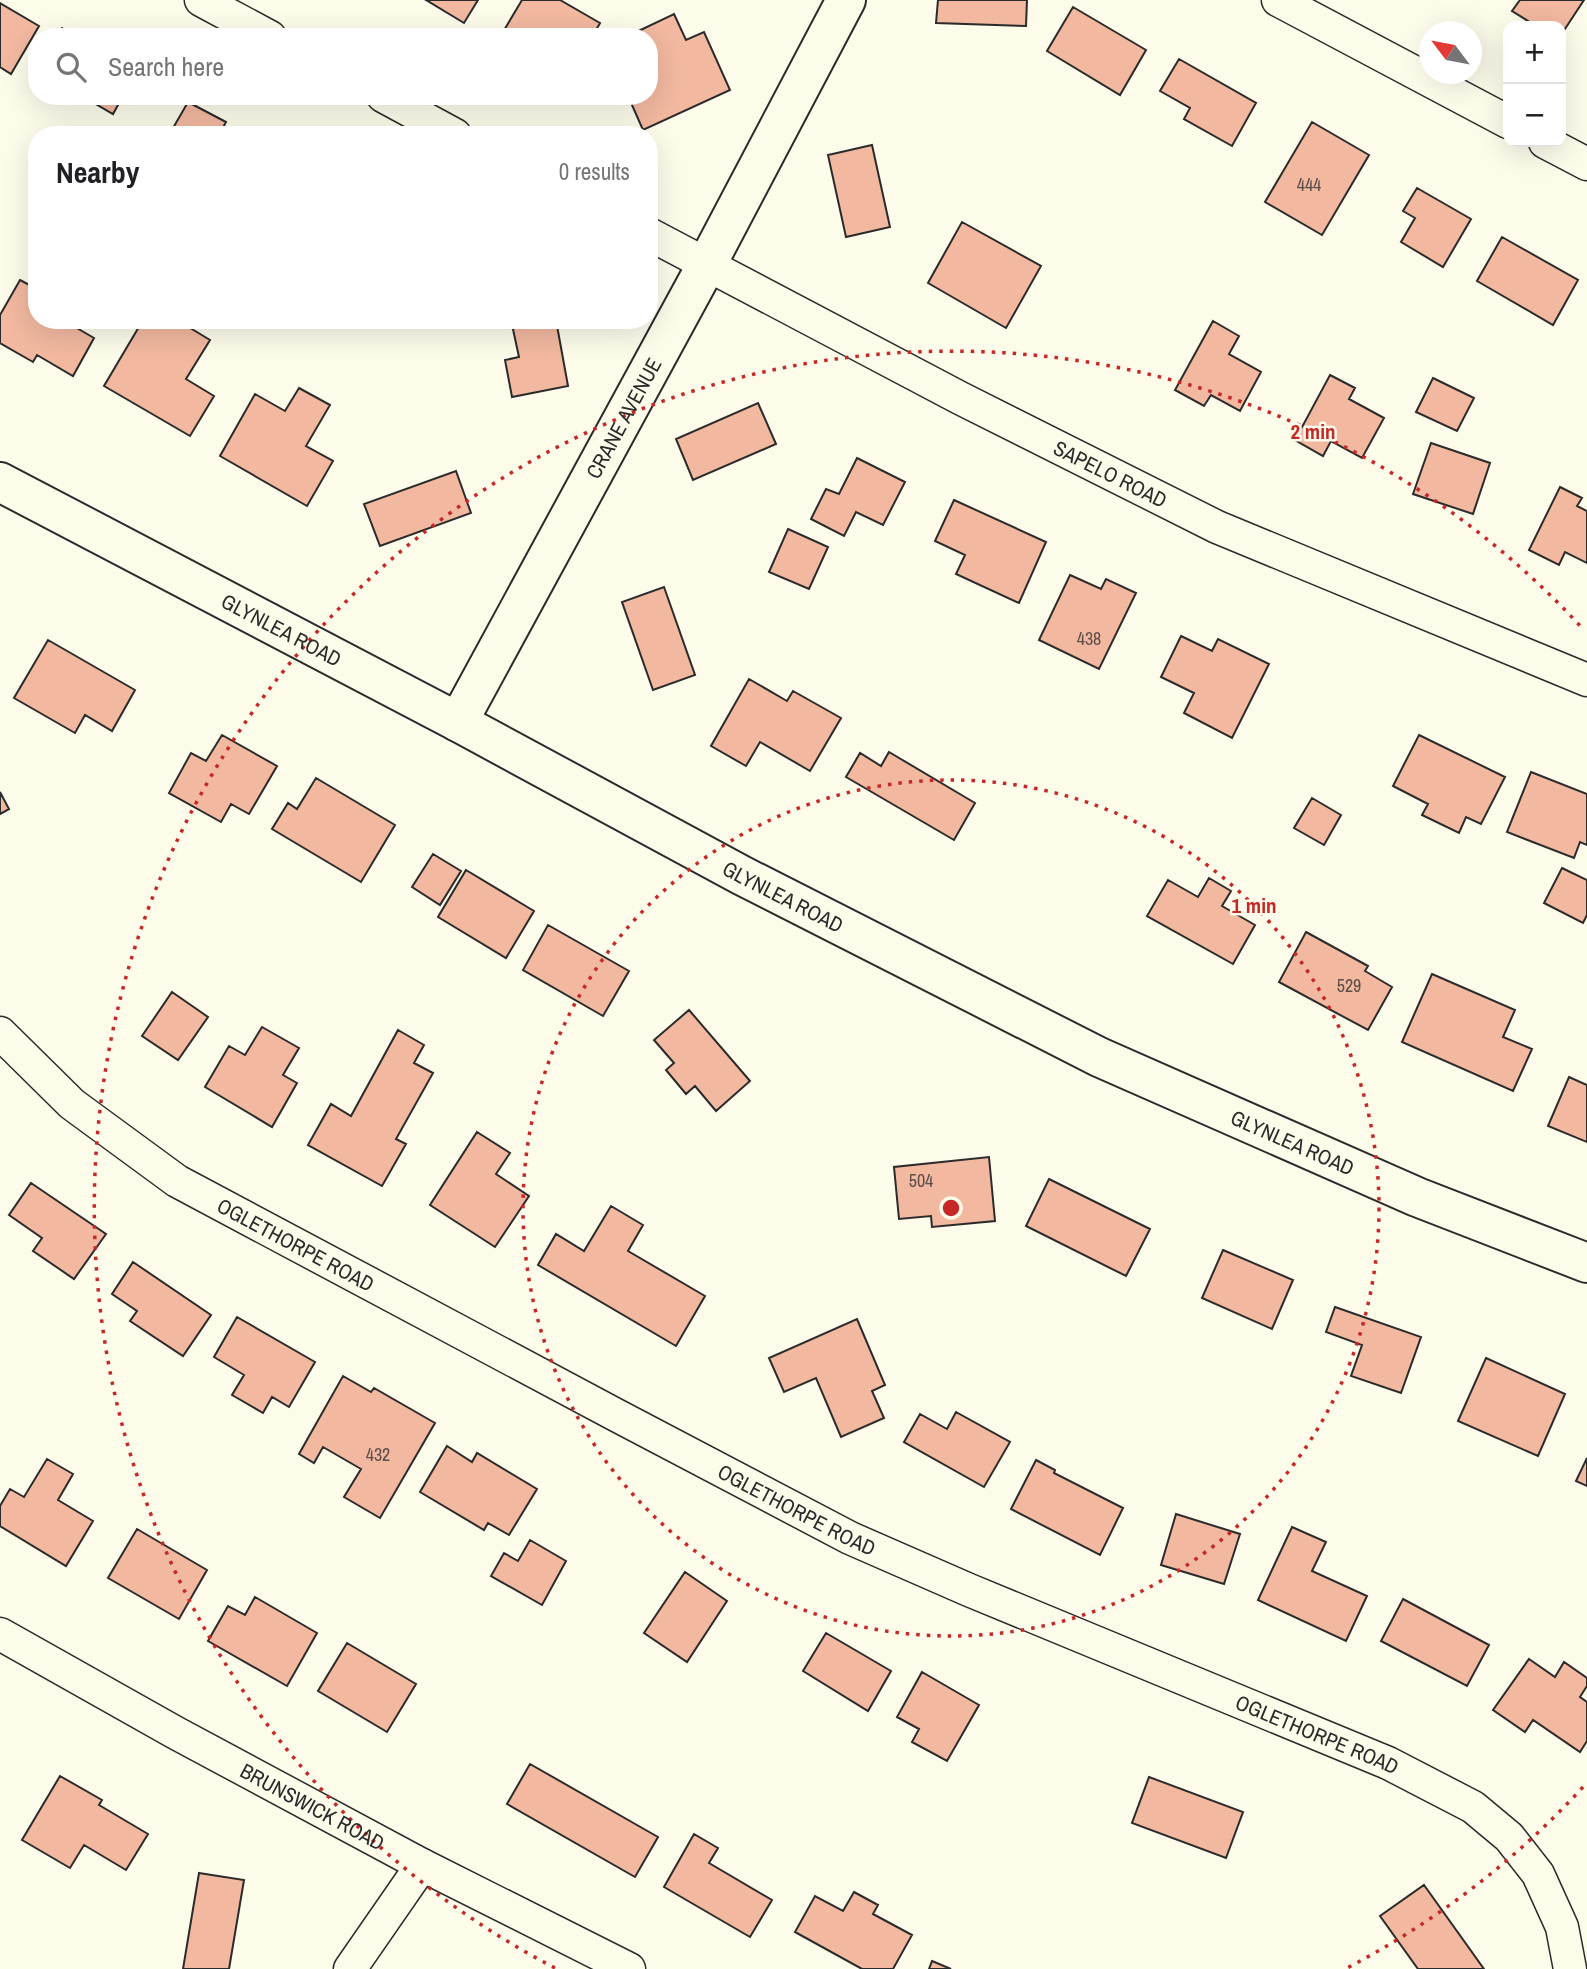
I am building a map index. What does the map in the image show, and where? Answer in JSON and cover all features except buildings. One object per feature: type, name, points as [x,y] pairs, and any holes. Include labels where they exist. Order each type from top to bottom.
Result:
[{"type":"street","points":[[201,0],[253,28]]},
{"type":"street","name":"CRANE AVENUE","points":[[458,722],[707,264],[846,0]]},
{"type":"street","points":[[1278,0],[1503,119]]},
{"type":"street","points":[[400,105],[438,126]]},
{"type":"street","points":[[1555,147],[1587,164]]},
{"type":"street","name":"SAPELO ROAD","points":[[658,239],[960,398],[1217,527],[1587,680]]},
{"type":"street","name":"GLYNLEA ROAD","points":[[0,482],[458,722],[741,875],[1099,1057],[1417,1197],[1587,1263]]},
{"type":"street","name":"OGLETHORPE ROAD","points":[[0,1033],[72,1104],[177,1181],[628,1422],[850,1538],[1388,1763],[1473,1807],[1509,1838],[1538,1874],[1562,1927],[1570,1969]]},
{"type":"street","name":"BRUNSWICK ROAD","points":[[0,1634],[176,1733],[422,1865],[629,1969]]},
{"type":"street","points":[[349,1969],[422,1865]]}]
